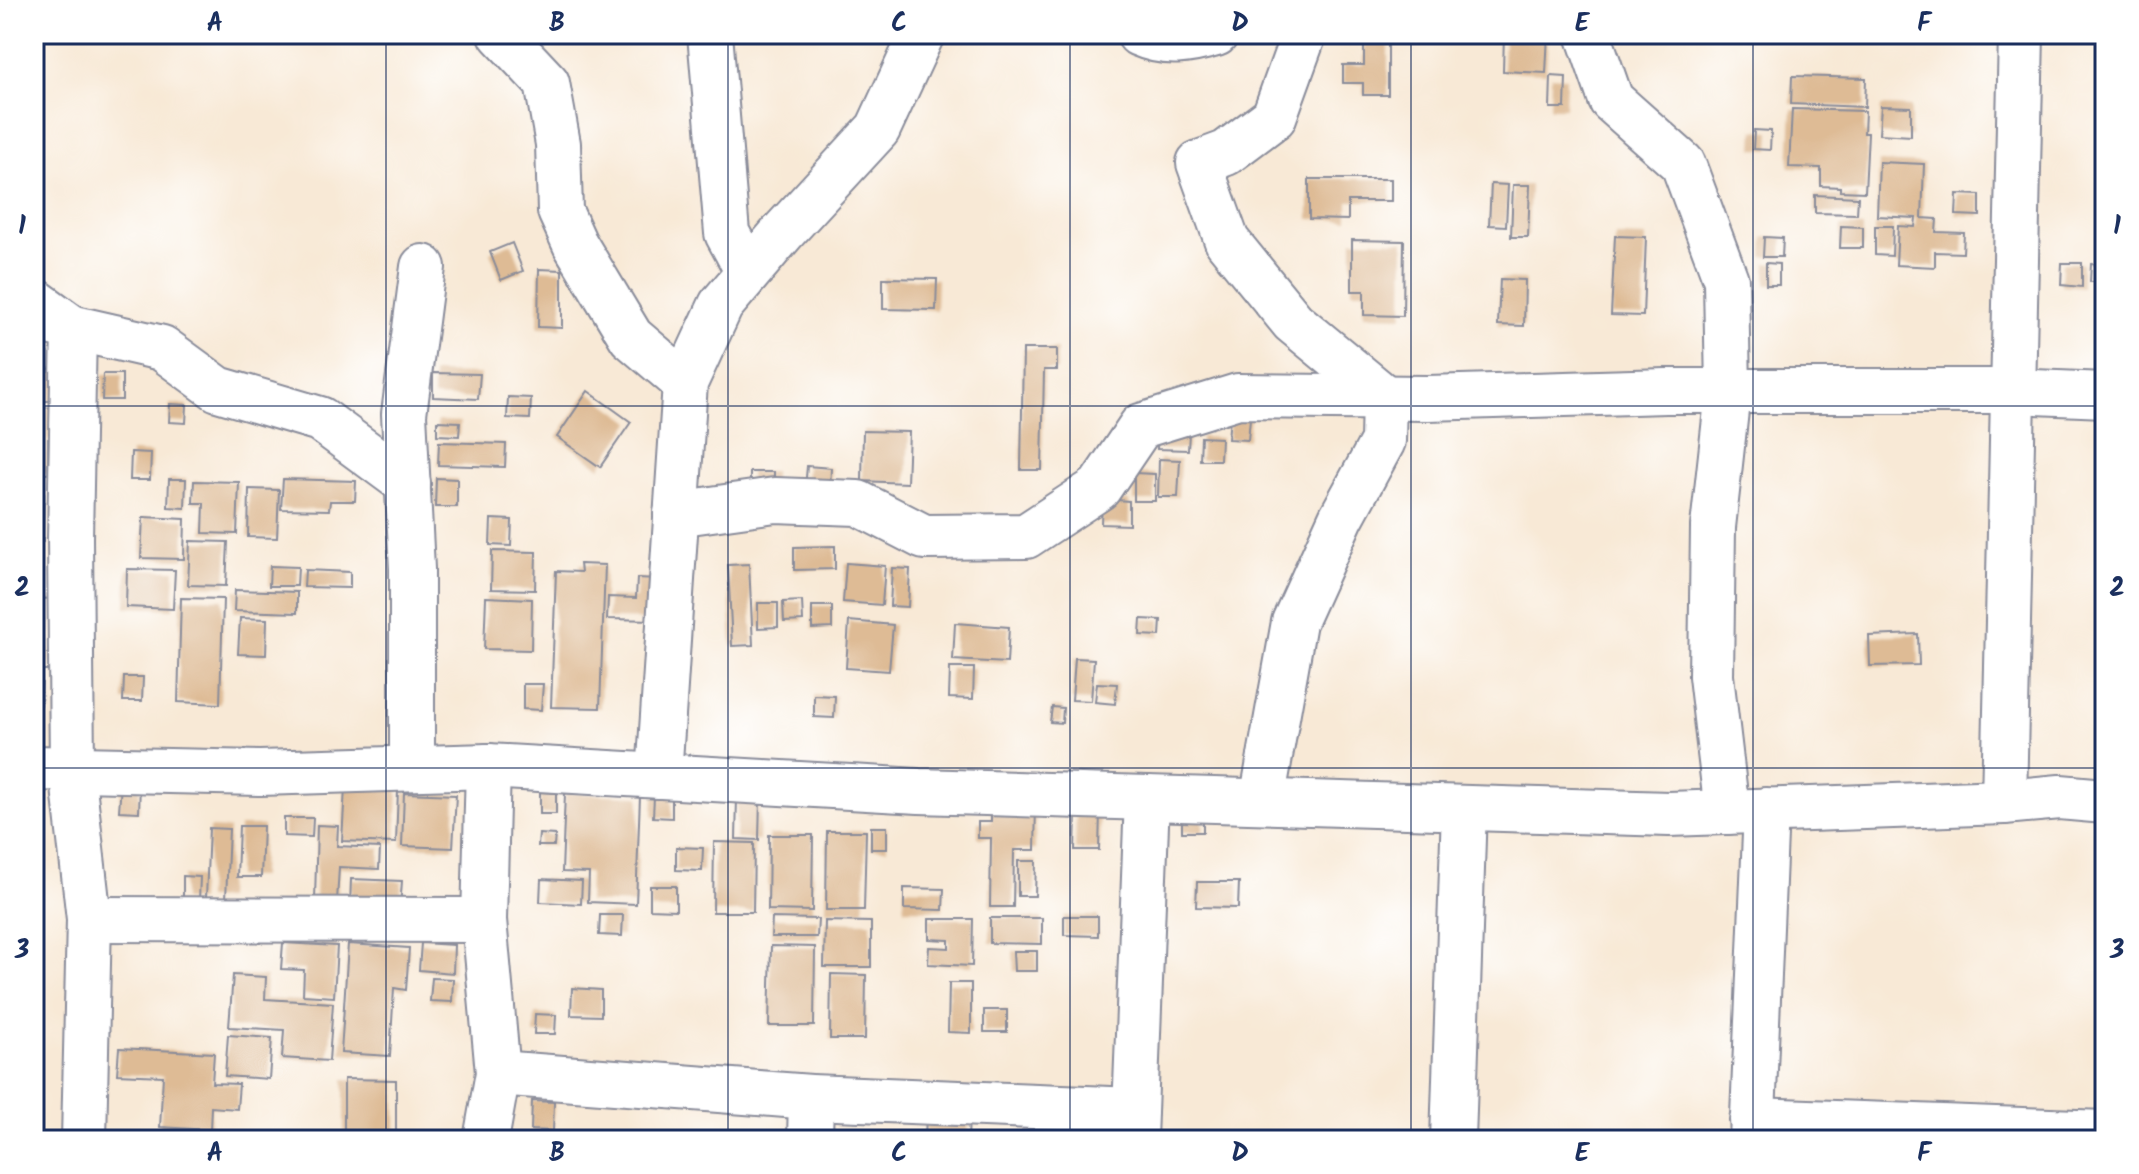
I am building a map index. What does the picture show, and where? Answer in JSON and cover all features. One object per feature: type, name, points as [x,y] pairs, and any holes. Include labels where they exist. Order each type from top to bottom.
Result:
[{"type":"street","points":[[501,34],[547,83],[558,144],[560,211],[575,244],[631,337],[685,383]]},
{"type":"street","points":[[710,34],[727,233],[748,272]]},
{"type":"street","points":[[659,776],[685,383],[721,305],[878,129],[922,34]]},
{"type":"street","points":[[1139,34],[1153,40],[1189,42],[1216,34]]},
{"type":"street","points":[[1304,34],[1274,117],[1226,153],[1199,163],[1227,241],[1293,322],[1384,397]]},
{"type":"street","points":[[1588,34],[1611,100],[1683,164],[1726,280],[1728,392],[1713,527],[1711,676],[1746,811],[1752,1130],[2030,1135],[2105,1133]]},
{"type":"street","points":[[2004,802],[2021,34]]},
{"type":"street","points":[[412,768],[412,569],[404,414],[423,267]]},
{"type":"street","points":[[34,300],[54,324],[70,538],[53,769],[89,919],[84,1140]]},
{"type":"street","points":[[54,324],[162,348],[218,389],[320,419],[408,484]]},
{"type":"street","points":[[676,514],[775,500],[858,503],[924,537],[1026,536],[1099,488],[1141,426],[1238,396],[2013,391],[2105,395]]},
{"type":"street","points":[[1262,801],[1294,622],[1341,518],[1383,441],[1384,397]]},
{"type":"street","points":[[53,769],[260,773],[488,766],[919,791],[1669,814],[2004,802],[2060,797],[2105,801]]},
{"type":"street","points":[[486,1140],[498,1073],[484,920],[488,766]]},
{"type":"street","points":[[498,1073],[1134,1125],[1147,798]]},
{"type":"street","points":[[1453,1140],[1464,808]]},
{"type":"street","points":[[89,919],[484,920]]},
{"type":"street","points":[[810,1140],[811,1097]]},
{"type":"building","points":[[1504,34],[1548,34],[1546,73],[1503,71]]},
{"type":"building","points":[[1882,34],[1910,34],[1909,42],[1882,41]]},
{"type":"building","points":[[1364,42],[1388,42],[1388,95],[1363,95],[1363,83],[1343,83],[1343,65],[1364,65]]},
{"type":"building","points":[[1551,76],[1566,77],[1565,108],[1550,108]]},
{"type":"building","points":[[1792,76],[1866,78],[1865,107],[1791,104]]},
{"type":"building","points":[[1881,106],[1911,107],[1911,136],[1879,134]]},
{"type":"building","points":[[1792,109],[1865,111],[1864,133],[1868,133],[1865,192],[1821,186],[1821,168],[1789,167]]},
{"type":"building","points":[[1754,130],[1771,131],[1770,150],[1753,149]]},
{"type":"building","points":[[1879,162],[1924,164],[1922,218],[1937,219],[1936,232],[1964,233],[1963,253],[1935,252],[1935,267],[1896,265],[1898,226],[1915,227],[1916,218],[1877,216]]},
{"type":"building","points":[[1309,179],[1391,179],[1391,201],[1348,201],[1348,220],[1309,219]]},
{"type":"building","points":[[1491,184],[1508,185],[1506,226],[1489,225]]},
{"type":"building","points":[[1513,185],[1530,185],[1528,237],[1511,237]]},
{"type":"building","points":[[1957,194],[1980,195],[1980,216],[1956,215]]},
{"type":"building","points":[[1815,195],[1858,197],[1857,214],[1815,213]]},
{"type":"building","points":[[1841,226],[1863,227],[1863,248],[1840,248]]},
{"type":"building","points":[[1875,226],[1893,226],[1892,256],[1875,255]]},
{"type":"building","points":[[1615,236],[1646,237],[1643,316],[1611,315]]},
{"type":"building","points":[[1764,237],[1783,238],[1782,257],[1763,257]]},
{"type":"building","points":[[1352,240],[1404,241],[1403,316],[1364,315],[1364,291],[1352,291]]},
{"type":"building","points":[[512,243],[523,271],[501,280],[490,252]]},
{"type":"building","points":[[1766,263],[1779,264],[1779,285],[1766,285]]},
{"type":"building","points":[[2062,263],[2082,263],[2082,287],[2061,285]]},
{"type":"building","points":[[2091,264],[2105,265],[2105,282],[2090,282]]},
{"type":"building","points":[[539,269],[562,270],[562,328],[538,327]]},
{"type":"building","points":[[883,278],[937,279],[936,310],[883,309]]},
{"type":"building","points":[[1500,279],[1525,280],[1524,326],[1498,325]]},
{"type":"building","points":[[1023,349],[1057,349],[1057,370],[1044,370],[1042,470],[1021,470]]},
{"type":"building","points":[[34,368],[59,369],[58,401],[37,401],[34,407]]},
{"type":"building","points":[[433,373],[480,374],[478,399],[433,397]]},
{"type":"building","points":[[103,374],[122,374],[122,400],[102,400]]},
{"type":"building","points":[[588,391],[631,422],[600,467],[557,437]]},
{"type":"building","points":[[508,397],[531,398],[530,419],[507,418]]},
{"type":"building","points":[[170,404],[187,405],[186,423],[169,422]]},
{"type":"building","points":[[34,407],[62,408],[61,440],[48,439],[48,474],[34,473]]},
{"type":"building","points":[[1230,417],[1250,418],[1248,440],[1228,439]]},
{"type":"building","points":[[437,421],[460,422],[459,436],[437,435]]},
{"type":"building","points":[[863,431],[909,432],[907,483],[862,481]]},
{"type":"building","points":[[1158,432],[1189,433],[1188,450],[1157,449]]},
{"type":"building","points":[[1201,437],[1221,438],[1220,460],[1200,460]]},
{"type":"building","points":[[439,442],[506,444],[505,467],[438,465]]},
{"type":"building","points":[[131,452],[151,453],[150,480],[130,480]]},
{"type":"building","points":[[1159,459],[1180,460],[1178,497],[1158,497]]},
{"type":"building","points":[[807,466],[831,468],[830,490],[805,489]]},
{"type":"building","points":[[750,472],[774,472],[774,494],[750,494]]},
{"type":"building","points":[[1134,473],[1155,474],[1155,501],[1134,501]]},
{"type":"building","points":[[436,478],[457,479],[457,507],[435,507]]},
{"type":"building","points":[[169,479],[186,479],[185,508],[168,507]]},
{"type":"building","points":[[283,479],[356,481],[355,501],[330,501],[329,510],[281,509]]},
{"type":"building","points":[[194,481],[239,482],[237,534],[203,533],[204,503],[193,503]]},
{"type":"building","points":[[249,489],[279,490],[277,538],[248,537]]},
{"type":"building","points":[[34,493],[44,494],[43,542],[34,542]]},
{"type":"building","points":[[1102,499],[1129,501],[1129,525],[1101,524]]},
{"type":"building","points":[[143,517],[185,519],[184,559],[141,558]]},
{"type":"building","points":[[491,519],[512,520],[511,546],[490,545]]},
{"type":"building","points":[[190,541],[228,542],[226,586],[188,585]]},
{"type":"building","points":[[835,546],[835,569],[794,570],[794,547]]},
{"type":"building","points":[[492,551],[536,552],[535,590],[491,589]]},
{"type":"building","points":[[846,563],[885,566],[882,605],[843,602]]},
{"type":"building","points":[[580,564],[605,565],[600,708],[551,707],[556,571],[581,572]]},
{"type":"building","points":[[749,564],[753,645],[732,646],[728,565]]},
{"type":"building","points":[[270,566],[298,567],[297,586],[269,586]]},
{"type":"building","points":[[892,568],[910,569],[908,607],[890,606]]},
{"type":"building","points":[[127,569],[175,570],[173,609],[126,607]]},
{"type":"building","points":[[305,570],[350,572],[350,588],[304,587]]},
{"type":"building","points":[[637,578],[658,579],[656,620],[607,619],[608,597],[636,598]]},
{"type":"building","points":[[235,590],[297,592],[297,613],[234,611]]},
{"type":"building","points":[[486,597],[532,599],[531,650],[484,649]]},
{"type":"building","points":[[34,598],[52,599],[49,670],[34,670]]},
{"type":"building","points":[[181,598],[223,599],[220,704],[178,702]]},
{"type":"building","points":[[802,601],[803,621],[784,622],[783,602]]},
{"type":"building","points":[[758,603],[778,603],[778,627],[758,628]]},
{"type":"building","points":[[812,606],[832,606],[832,628],[812,629]]},
{"type":"building","points":[[240,618],[267,619],[266,655],[238,654]]},
{"type":"building","points":[[1141,619],[1161,620],[1160,636],[1140,635]]},
{"type":"building","points":[[849,621],[893,625],[889,671],[846,668]]},
{"type":"building","points":[[955,623],[1009,627],[1007,663],[953,660]]},
{"type":"building","points":[[1918,634],[1919,665],[1870,666],[1869,636]]},
{"type":"building","points":[[1075,658],[1094,659],[1091,701],[1072,700]]},
{"type":"building","points":[[950,668],[974,668],[973,699],[949,698]]},
{"type":"building","points":[[124,677],[143,677],[142,701],[123,701]]},
{"type":"building","points":[[34,682],[42,683],[41,705],[34,705]]},
{"type":"building","points":[[1097,683],[1117,684],[1115,704],[1095,702]]},
{"type":"building","points":[[523,684],[543,684],[541,710],[523,709]]},
{"type":"building","points":[[814,695],[835,696],[834,718],[814,717]]},
{"type":"building","points":[[1052,707],[1063,708],[1062,723],[1050,722]]},
{"type":"building","points":[[121,784],[140,785],[139,812],[119,811]]},
{"type":"building","points":[[345,788],[398,790],[396,843],[342,841]]},
{"type":"building","points":[[540,792],[556,793],[556,814],[540,814]]},
{"type":"building","points":[[404,793],[456,795],[453,848],[402,846]]},
{"type":"building","points":[[565,793],[640,796],[636,904],[588,902],[589,873],[562,872]]},
{"type":"building","points":[[654,796],[672,796],[672,818],[653,817]]},
{"type":"building","points":[[737,797],[760,797],[759,840],[736,839]]},
{"type":"building","points":[[991,804],[1036,805],[1035,850],[1014,850],[1013,907],[990,907],[991,838],[978,838],[978,822],[991,822]]},
{"type":"building","points":[[1076,811],[1100,811],[1099,850],[1075,850]]},
{"type":"building","points":[[1182,811],[1203,811],[1203,832],[1182,832]]},
{"type":"building","points":[[284,818],[313,818],[312,837],[284,836]]},
{"type":"building","points":[[317,825],[338,826],[337,846],[380,848],[379,869],[339,867],[337,901],[315,900]]},
{"type":"building","points":[[239,826],[263,826],[261,877],[237,877]]},
{"type":"building","points":[[871,827],[887,827],[887,849],[871,849]]},
{"type":"building","points":[[209,828],[229,829],[226,899],[206,898]]},
{"type":"building","points":[[827,831],[866,831],[864,910],[826,910]]},
{"type":"building","points":[[539,834],[555,835],[554,846],[538,846]]},
{"type":"building","points":[[769,835],[813,835],[812,911],[768,910]]},
{"type":"building","points":[[714,842],[754,843],[753,912],[713,912]]},
{"type":"building","points":[[676,847],[703,848],[702,871],[676,870]]},
{"type":"building","points":[[1018,861],[1036,861],[1035,896],[1018,896]]},
{"type":"building","points":[[183,876],[200,877],[199,901],[183,900]]},
{"type":"building","points":[[351,879],[402,881],[400,908],[350,906]]},
{"type":"building","points":[[541,879],[582,881],[581,904],[540,902]]},
{"type":"building","points":[[1197,882],[1239,882],[1238,908],[1196,907]]},
{"type":"building","points":[[650,886],[676,886],[676,910],[650,909]]},
{"type":"building","points":[[904,888],[944,889],[943,910],[904,909]]},
{"type":"building","points":[[600,915],[623,915],[622,936],[599,935]]},
{"type":"building","points":[[1064,916],[1098,916],[1098,936],[1064,935]]},
{"type":"building","points":[[772,918],[818,919],[817,937],[771,937]]},
{"type":"building","points":[[990,918],[1042,918],[1042,944],[990,943]]},
{"type":"building","points":[[929,919],[973,919],[972,966],[928,964],[929,947],[949,948],[949,940],[929,939]]},
{"type":"building","points":[[825,921],[871,922],[871,967],[824,967]]},
{"type":"building","points":[[283,943],[337,946],[334,997],[303,995],[304,970],[281,969]]},
{"type":"building","points":[[421,943],[454,945],[453,973],[419,970]]},
{"type":"building","points":[[348,944],[409,948],[406,990],[394,988],[390,1056],[341,1053]]},
{"type":"building","points":[[771,946],[815,947],[814,1026],[769,1026]]},
{"type":"building","points":[[1013,951],[1037,951],[1037,971],[1014,971]]},
{"type":"building","points":[[831,974],[866,975],[865,1039],[830,1039]]},
{"type":"building","points":[[233,975],[266,977],[265,999],[333,1003],[329,1061],[282,1058],[284,1030],[229,1027]]},
{"type":"building","points":[[432,978],[453,979],[452,1002],[430,1001]]},
{"type":"building","points":[[949,983],[971,983],[971,1033],[948,1032]]},
{"type":"building","points":[[572,988],[601,990],[601,1016],[571,1015]]},
{"type":"building","points":[[984,1010],[1007,1010],[1007,1032],[984,1032]]},
{"type":"building","points":[[535,1014],[556,1015],[555,1034],[534,1034]]},
{"type":"building","points":[[228,1035],[272,1038],[269,1079],[225,1076]]},
{"type":"building","points":[[119,1048],[214,1053],[212,1083],[239,1084],[237,1109],[211,1107],[210,1130],[160,1127],[163,1076],[117,1074]]},
{"type":"building","points":[[344,1079],[396,1080],[396,1134],[344,1134]]},
{"type":"building","points":[[532,1101],[554,1102],[553,1131],[531,1130]]},
{"type":"building","points":[[926,1113],[969,1115],[968,1140],[925,1140]]}]
